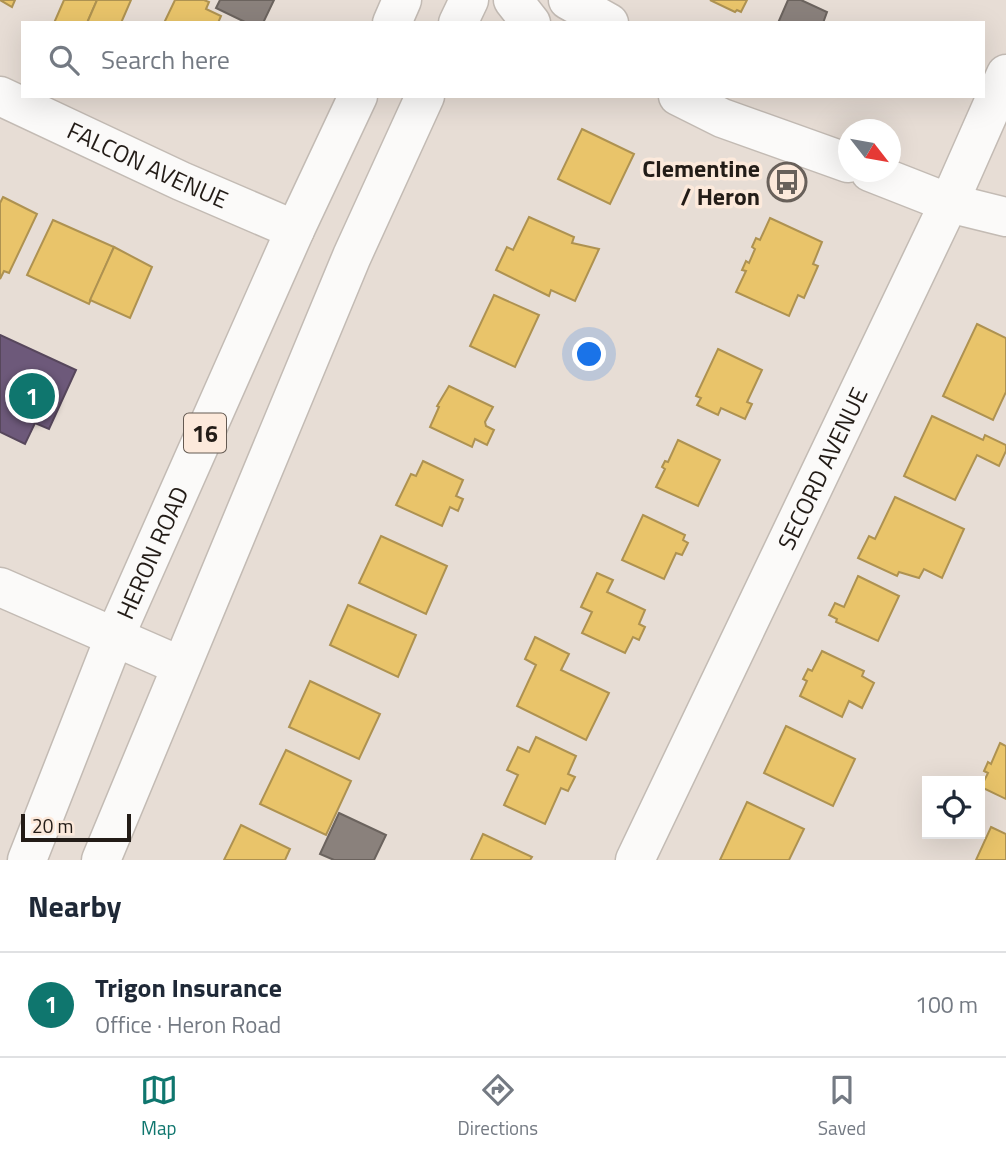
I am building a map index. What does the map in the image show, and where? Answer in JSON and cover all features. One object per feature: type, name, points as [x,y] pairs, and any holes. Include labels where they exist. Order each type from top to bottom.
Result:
[{"type":"street","points":[[393,21],[402,0]]},
{"type":"street","points":[[459,21],[469,0]]},
{"type":"street","points":[[513,0],[529,21]]},
{"type":"street","points":[[568,0],[606,21]]},
{"type":"street","name":"SECORD AVENUE","points":[[635,860],[949,203],[1006,74]]},
{"type":"street","name":"FALCON AVENUE","points":[[0,96],[181,181],[295,230]]},
{"type":"street","name":"HERON ROAD","points":[[27,860],[115,636],[295,230],[357,98]]},
{"type":"street","points":[[101,860],[352,256],[424,98]]},
{"type":"street","points":[[682,98],[722,118],[838,159]]},
{"type":"street","points":[[745,98],[838,155]]},
{"type":"street","points":[[897,182],[949,203],[1006,217]]},
{"type":"street","points":[[0,587],[181,666]]},
{"type":"building: Homes","points":[[0,0],[15,0],[12,7]]},
{"type":"building: Homes","points":[[64,0],[97,0],[88,21],[55,21]]},
{"type":"building: Homes","points":[[97,0],[131,0],[122,21],[88,21]]},
{"type":"building: Homes","points":[[175,0],[204,0],[209,2],[206,9],[221,16],[219,21],[165,21]]},
{"type":"building: Homes","points":[[710,0],[747,0],[741,12],[735,12]]},
{"type":"building: Homes","points":[[582,129],[634,154],[610,204],[558,179]]},
{"type":"building: Homes","points":[[3,197],[37,214],[9,273],[4,271],[0,279],[0,203]]},
{"type":"building: Homes","points":[[529,217],[574,237],[572,243],[599,249],[575,301],[551,290],[549,296],[496,270],[507,247],[513,250]]},
{"type":"building: Homes","points":[[770,218],[822,242],[813,264],[818,266],[804,298],[798,295],[789,316],[736,292],[746,271],[742,270],[746,261],[749,263],[755,249],[752,247],[756,238],[760,240]]},
{"type":"building: Homes","points":[[53,220],[114,247],[89,304],[27,275]]},
{"type":"building: Homes","points":[[114,247],[152,267],[130,318],[90,300]]},
{"type":"building: Homes","points":[[494,295],[539,315],[515,367],[470,346]]},
{"type":"building: Homes","points":[[977,324],[1006,338],[1006,392],[993,420],[943,396]]},
{"type":"building: Homes","points":[[718,349],[762,370],[747,402],[752,404],[745,419],[721,408],[718,415],[697,405],[701,398],[696,396]]},
{"type":"building: Homes","points":[[449,386],[493,407],[485,422],[486,426],[494,430],[487,445],[475,439],[472,447],[430,427],[439,407],[437,406]]},
{"type":"building: Homes","points":[[932,416],[983,440],[985,435],[1006,445],[999,466],[977,455],[955,500],[904,476]]},
{"type":"building: Homes","points":[[678,440],[720,460],[698,506],[656,487],[665,469],[662,467],[665,461],[668,462]]},
{"type":"building: Homes","points":[[423,461],[463,480],[456,496],[463,499],[458,511],[450,507],[442,526],[396,505],[411,474],[416,476]]},
{"type":"building: Homes","points":[[895,497],[964,529],[942,578],[924,569],[919,578],[899,572],[897,576],[858,558],[869,536],[875,539]]},
{"type":"building: Homes","points":[[643,515],[685,535],[683,540],[688,543],[682,555],[676,553],[664,579],[622,560]]},
{"type":"building: Homes","points":[[381,536],[447,566],[426,614],[359,583]]},
{"type":"building: Homes","points":[[597,573],[613,580],[607,592],[645,610],[639,624],[645,627],[639,640],[633,637],[625,653],[582,633],[592,612],[581,607]]},
{"type":"building: Homes","points":[[858,576],[899,596],[878,641],[836,622],[837,619],[829,615],[835,603],[844,607]]},
{"type":"building: Homes","points":[[348,605],[416,635],[398,677],[330,645]]},
{"type":"building: Homes","points":[[535,637],[569,654],[561,670],[609,693],[586,740],[517,706],[536,665],[525,659]]},
{"type":"building: Homes","points":[[822,651],[864,671],[862,676],[874,683],[862,708],[849,701],[842,717],[800,696],[807,681],[803,679],[808,669],[812,671]]},
{"type":"building: Homes","points":[[310,681],[380,714],[359,759],[289,727]]},
{"type":"building: Homes","points":[[786,726],[855,759],[833,806],[764,773]]},
{"type":"building: Homes","points":[[536,737],[576,756],[568,774],[575,777],[568,791],[561,788],[545,824],[504,805],[518,775],[507,770],[518,747],[529,752]]},
{"type":"building: Homes","points":[[1000,743],[1006,746],[1006,799],[985,789],[988,773],[984,771],[988,762],[991,764]]},
{"type":"building: Homes","points":[[286,750],[351,781],[326,835],[260,804]]},
{"type":"building: Homes","points":[[747,802],[804,829],[789,860],[720,860]]},
{"type":"building: Homes","points":[[241,825],[290,849],[285,860],[224,860]]},
{"type":"building: Homes","points":[[991,827],[1006,834],[1006,860],[976,860]]},
{"type":"building: Homes","points":[[483,834],[532,857],[530,860],[471,860]]},
{"type":"building: Offices","points":[[0,335],[76,370],[49,429],[35,423],[25,444],[0,432]]},
{"type":"building: Industry","points":[[220,0],[274,0],[264,21],[243,21],[216,8]]},
{"type":"building: Industry","points":[[788,0],[801,0],[827,12],[824,21],[779,21]]},
{"type":"building: Industry","points":[[339,813],[386,835],[374,860],[334,860],[320,854]]},
{"type":"place","name":"Clementine / Heron","points":[[787,182]]},
{"type":"place","name":"Trigon Insurance","points":[[32,396]]}]
